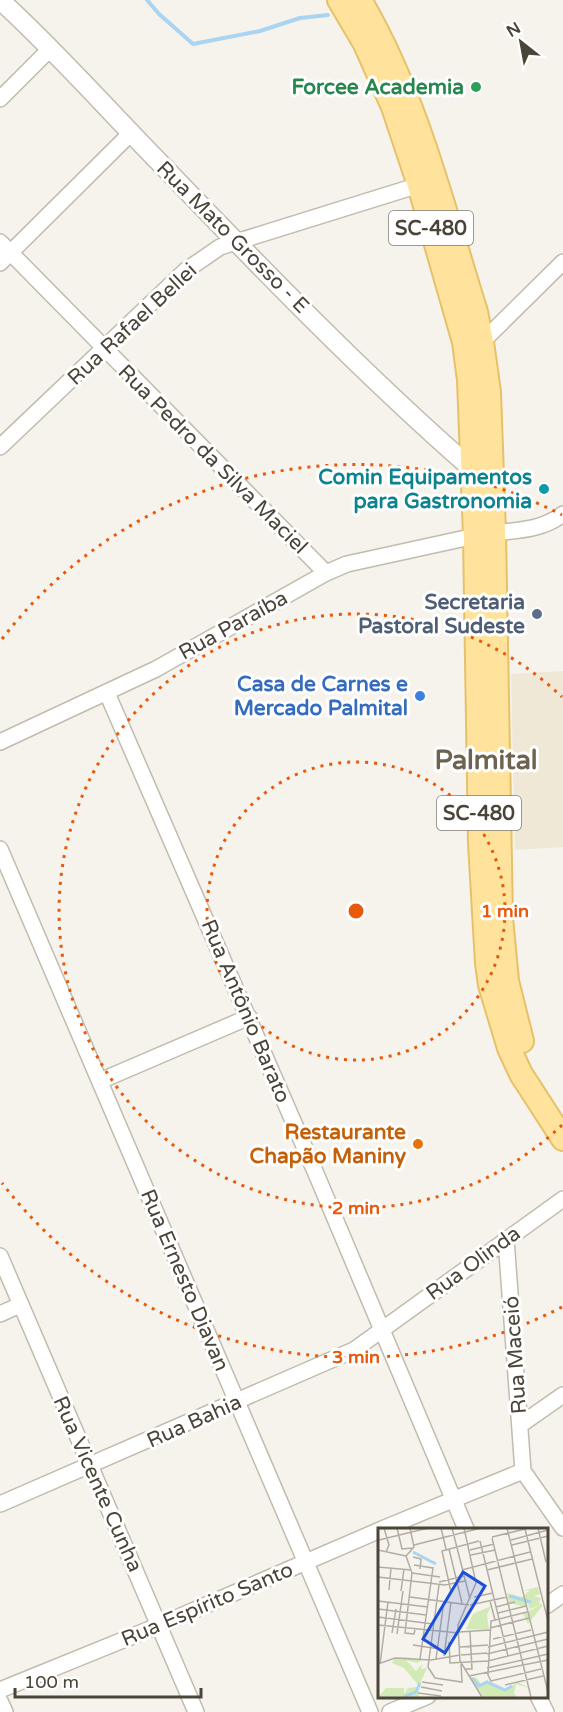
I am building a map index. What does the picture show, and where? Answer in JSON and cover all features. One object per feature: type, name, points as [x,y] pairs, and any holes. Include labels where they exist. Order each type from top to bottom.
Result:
[{"type":"main road","name":"SC-480","points":[[339,0],[365,44],[380,76],[426,182],[476,312],[489,392],[481,470]]},
{"type":"main road","name":"SC-480","points":[[360,0],[386,48],[408,102],[464,342],[481,470],[504,960],[522,1043],[563,1112]]},
{"type":"main road","name":"SC-480","points":[[484,534],[480,843],[483,923],[490,985],[509,1048],[527,1083],[563,1139]]},
{"type":"street","name":"Rua Mato Grosso - E","points":[[0,0],[235,241],[406,409],[481,470]]},
{"type":"street","points":[[0,99],[50,49]]},
{"type":"street","points":[[3,252],[130,133]]},
{"type":"street","name":"Rua Rafael Bellei","points":[[0,447],[184,271],[220,247],[426,182]]},
{"type":"street","name":"Rua Pedro da Silva Maciel","points":[[3,252],[105,349],[326,573]]},
{"type":"street","points":[[482,342],[563,262]]},
{"type":"street","name":"Rua Paraíba","points":[[0,742],[156,669],[326,573],[347,564],[484,534],[534,528],[552,523],[563,514]]},
{"type":"street","name":"Rua Antônio Barato","points":[[107,693],[249,1017],[466,1528]]},
{"type":"street","name":"Rua Ernesto Diavan","points":[[0,849],[370,1712]]},
{"type":"street","points":[[100,1081],[249,1017]]},
{"type":"street","name":"Rua Olinda","points":[[382,1328],[563,1199]]},
{"type":"street","name":"Rua Maceió","points":[[506,1239],[523,1471]]},
{"type":"street","name":"Rua Vicente Cunha","points":[[0,1256],[196,1712]]},
{"type":"street","points":[[0,1314],[21,1305]]},
{"type":"street","name":"Rua Bahia","points":[[0,1504],[354,1350],[382,1328]]},
{"type":"street","points":[[520,1425],[563,1395]]},
{"type":"street","points":[[523,1471],[563,1528]]},
{"type":"street","name":"Rua Espírito Santo","points":[[383,1528],[523,1471]]},
{"type":"street","name":"Rua Espírito Santo","points":[[0,1690],[160,1625],[378,1530]]},
{"type":"street","points":[[548,1605],[563,1594]]},
{"type":"street","points":[[390,1712],[424,1697]]},
{"type":"street","points":[[539,1697],[546,1712]]},
{"type":"street","points":[[0,1701],[4,1712]]},
{"type":"shaded area","points":[[563,671],[563,847],[515,850],[511,674]]},
{"type":"waterway","points":[[147,0],[159,14],[193,44],[260,31],[300,18],[328,15]]},
{"type":"place","name":"Forcee Academia","points":[[476,87]]},
{"type":"place","name":"Comin Equipamentos para Gastronomia","points":[[544,489]]},
{"type":"place","name":"Secretaria Pastoral Sudeste","points":[[537,614]]},
{"type":"place","name":"Casa de Carnes e Mercado Palmital","points":[[420,696]]},
{"type":"place","name":"Restaurante Chapão Maniny","points":[[418,1144]]},
{"type":"district","name":"Palmital","points":[[486,760]]}]
